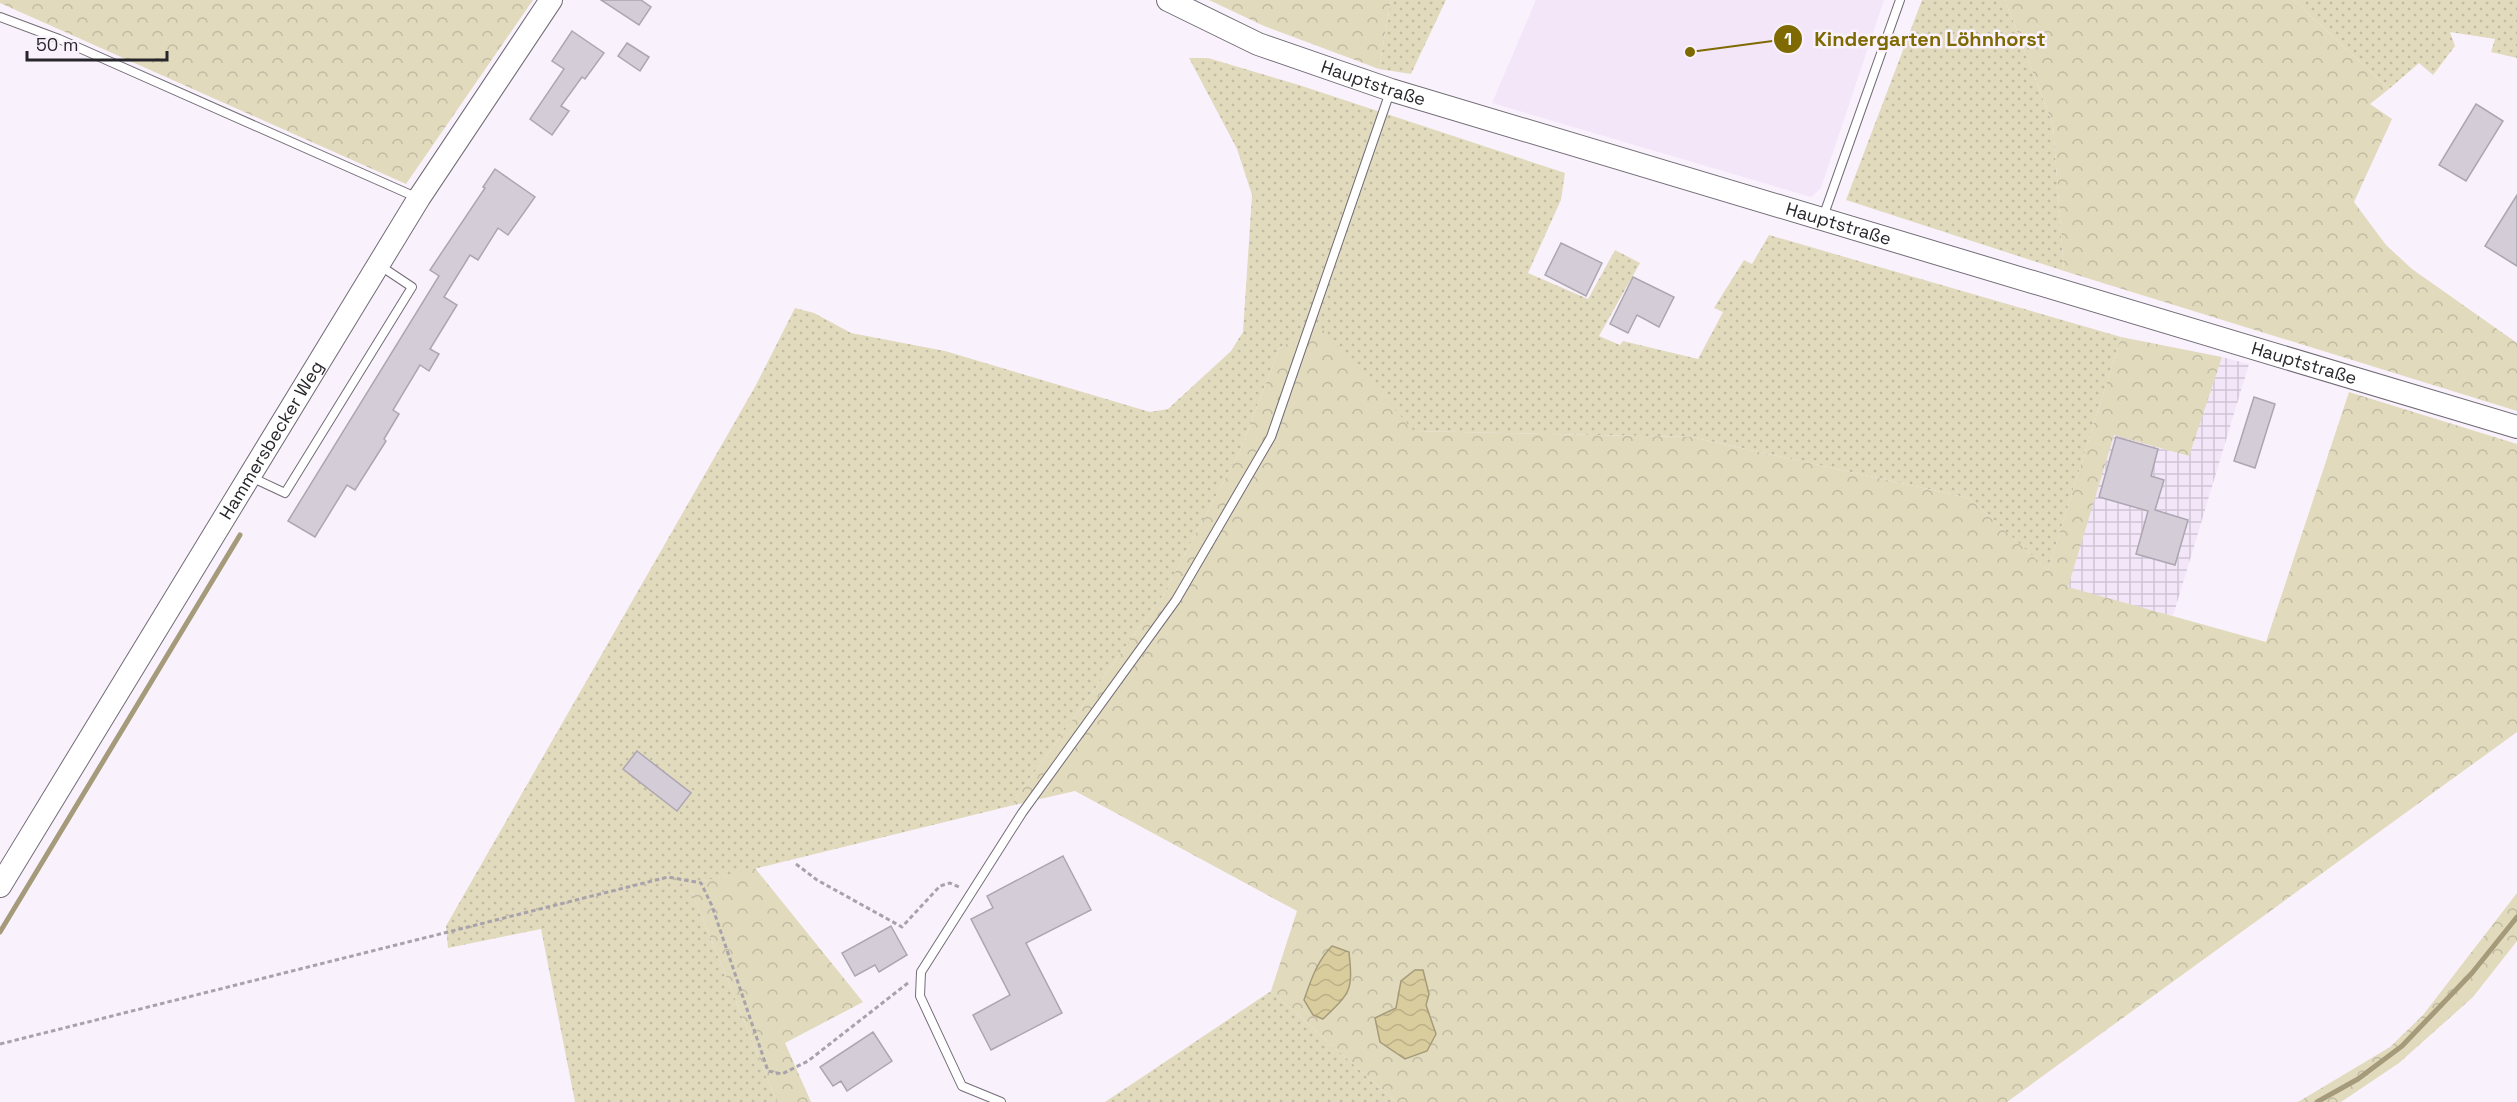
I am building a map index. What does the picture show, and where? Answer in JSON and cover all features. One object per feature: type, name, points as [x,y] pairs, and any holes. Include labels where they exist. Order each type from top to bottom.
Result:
[{"type":"street","name":"Hammersbecker Weg","points":[[0,886],[418,198],[551,0]]},
{"type":"street","name":"Hauptstraße","points":[[1168,0],[1258,44],[1334,72],[2517,427]]},
{"type":"lane","points":[[1822,220],[1900,0]]},
{"type":"lane","points":[[0,17],[59,39],[418,198]]},
{"type":"lane","points":[[1001,1102],[962,1086],[920,996],[921,972],[1022,813],[1176,600],[1271,437],[1391,90]]},
{"type":"lane","points":[[250,477],[285,493],[412,287],[378,265]]},
{"type":"path","points":[[796,864],[817,880],[902,927],[940,886],[950,883],[971,892]]},
{"type":"path","points":[[0,1044],[332,959],[668,877],[701,883],[712,906],[768,1071],[782,1074],[808,1061],[921,972]]},
{"type":"shaded area","points":[[1536,0],[1884,0],[1821,188],[1811,197],[1492,103]]},
{"type":"shaded area","points":[[2222,357],[2249,364],[2173,616],[2067,588],[2114,434],[2188,456]]},
{"type":"green space","points":[[0,0],[533,0],[406,184],[0,3]]},
{"type":"green space","points":[[1209,0],[1391,0],[1379,69],[1264,26]]},
{"type":"green space","points":[[1391,0],[1446,0],[1411,74],[1379,69]]},
{"type":"green space","points":[[1922,0],[2005,0],[2053,125],[2064,271],[1846,200]]},
{"type":"green space","points":[[2005,0],[2294,0],[2389,89],[2370,104],[2392,119],[2354,202],[2386,245],[2412,269],[2517,343],[2517,411],[2064,271],[2053,125]]},
{"type":"green space","points":[[2294,0],[2517,0],[2517,58],[2491,52],[2495,39],[2450,32],[2455,46],[2433,75],[2419,63],[2389,89]]},
{"type":"green space","points":[[1189,58],[1208,58],[1299,85],[1565,173],[1561,200],[1528,273],[1588,299],[1615,250],[1640,263],[1599,336],[1620,345],[1623,341],[1698,359],[1723,312],[1714,308],[1744,260],[1752,264],[1769,235],[2121,337],[2048,570],[1969,498],[1691,437],[1413,431],[1317,324],[1279,349],[1240,451],[1163,595],[1010,806],[689,885],[777,1102],[575,1102],[541,929],[448,948],[446,926],[756,385],[795,308],[814,313],[851,333],[945,351],[1150,412],[1168,409],[1231,351],[1243,332],[1252,195],[1237,149]]},
{"type":"green space","points":[[1317,323],[1414,431],[1691,437],[1969,498],[2048,570],[2121,337],[2222,357],[2189,456],[2114,435],[2068,587],[2266,642],[2349,392],[2517,444],[2517,732],[2007,1102],[1396,1102],[1271,991],[1297,911],[1075,791],[1010,806],[1163,595],[1240,451],[1279,349]]},
{"type":"green space","points":[[755,868],[863,1002],[785,1043],[811,1102],[777,1102],[689,885]]},
{"type":"green space","points":[[2517,893],[2517,941],[2473,997],[2399,1063],[2341,1102],[2298,1102],[2390,1047],[2423,1015]]},
{"type":"green space","points":[[1271,991],[1396,1102],[1105,1102]]},
{"type":"water","points":[[1332,946],[1349,952],[1351,975],[1345,996],[1323,1019],[1313,1015],[1304,1000],[1318,964]]},
{"type":"water","points":[[1415,970],[1423,970],[1429,994],[1426,1005],[1436,1034],[1427,1051],[1405,1059],[1380,1042],[1375,1018],[1396,1008],[1401,981]]},
{"type":"building","points":[[601,0],[641,0],[651,7],[639,25]]},
{"type":"building","points":[[572,31],[604,53],[585,79],[582,77],[561,106],[569,111],[552,135],[530,119],[564,69],[552,61]]},
{"type":"building","points":[[627,43],[649,57],[640,71],[618,56]]},
{"type":"building","points":[[2476,104],[2503,121],[2466,181],[2439,165]]},
{"type":"building","points":[[495,169],[535,197],[508,235],[498,228],[478,260],[470,255],[444,297],[457,305],[430,349],[439,354],[429,371],[420,365],[393,410],[399,414],[384,439],[386,441],[355,490],[347,485],[315,537],[288,521],[439,276],[430,270],[485,188],[483,187]]},
{"type":"building","points":[[2517,195],[2517,266],[2485,246]]},
{"type":"building","points":[[1561,243],[1602,263],[1586,296],[1545,275]]},
{"type":"building","points":[[1633,277],[1674,297],[1659,327],[1637,315],[1628,333],[1610,324]]},
{"type":"building","points":[[2254,397],[2275,404],[2255,468],[2234,461]]},
{"type":"building","points":[[2116,437],[2158,449],[2151,476],[2164,480],[2155,510],[2188,520],[2175,565],[2136,554],[2148,511],[2099,497]]},
{"type":"building","points":[[637,751],[691,793],[677,811],[623,769]]},
{"type":"building","points":[[1063,856],[1091,910],[1026,943],[1062,1013],[991,1050],[973,1015],[1010,995],[971,919],[993,908],[987,896]]},
{"type":"building","points":[[891,926],[907,955],[879,972],[875,965],[855,976],[842,953]]},
{"type":"building","points":[[873,1032],[892,1061],[847,1091],[841,1081],[833,1086],[820,1067]]},
{"type":"waterway","points":[[0,932],[240,535]]},
{"type":"waterway","points":[[2317,1102],[2358,1079],[2402,1046],[2472,973],[2517,917]]},
{"type":"place","name":"Kindergarten Löhnhorst","points":[[1690,52]]}]
